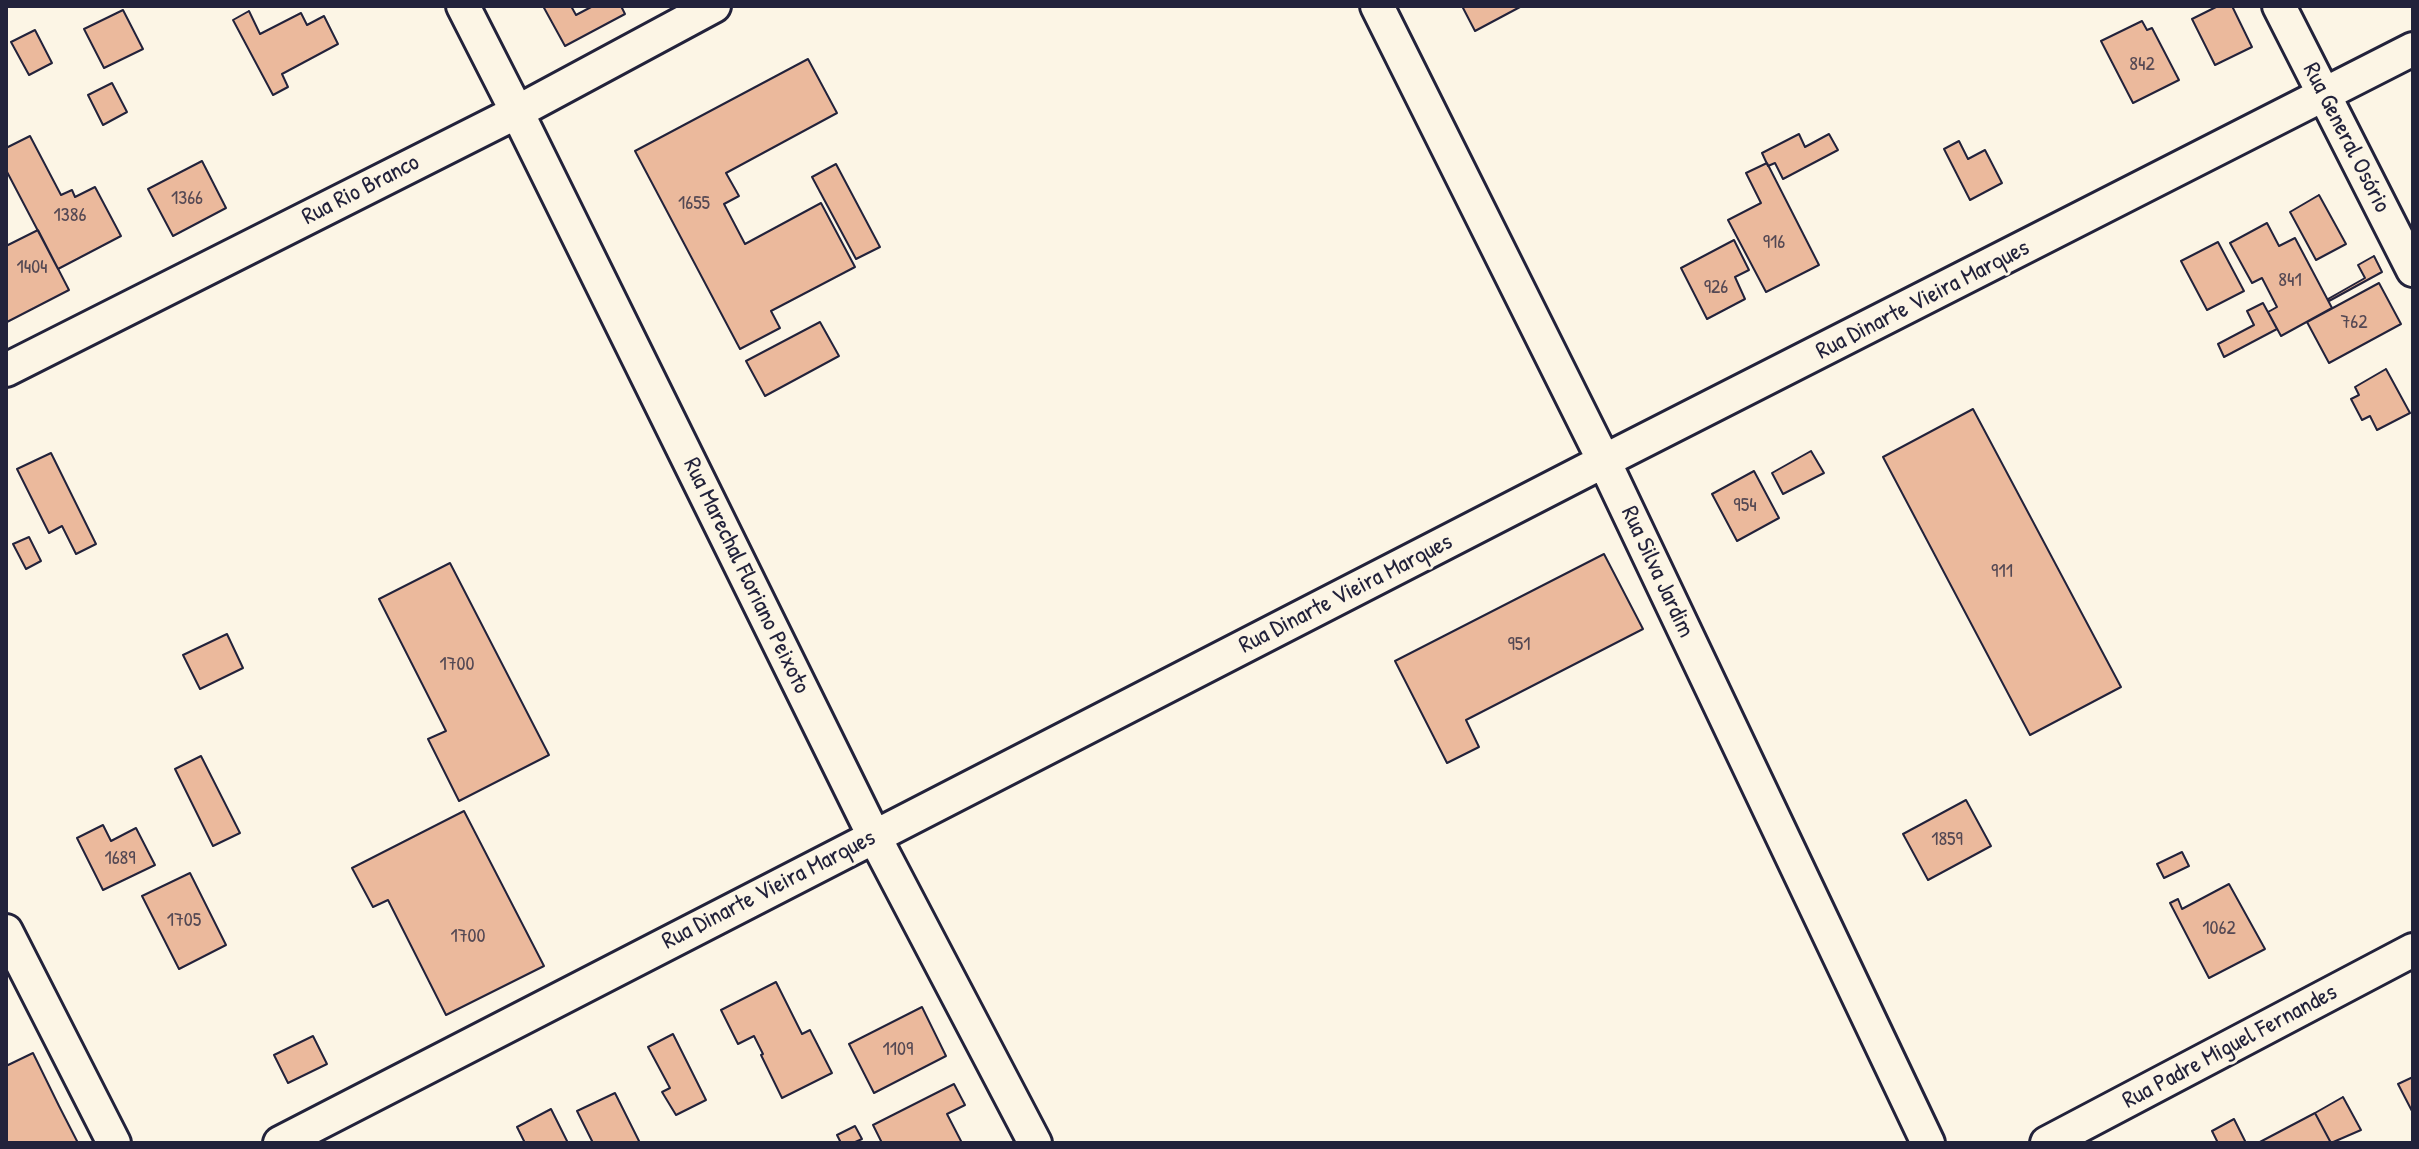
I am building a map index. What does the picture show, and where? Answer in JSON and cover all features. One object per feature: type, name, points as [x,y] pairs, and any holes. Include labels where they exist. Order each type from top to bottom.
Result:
[{"type":"street","name":"Rua Marechal Floriano Peixoto","points":[[463,6],[874,836],[1035,1143]]},
{"type":"street","name":"Rua Rio Branco","points":[[6,370],[517,112],[714,6]]},
{"type":"street","name":"Rua Silva Jardim","points":[[1377,6],[1604,461],[1928,1143]]},
{"type":"street","name":"Rua General Osório","points":[[2279,6],[2413,270]]},
{"type":"street","name":"Rua Dinarte Vieira Marques","points":[[280,1143],[1604,461],[2413,49]]},
{"type":"street","points":[[6,931],[114,1143]]},
{"type":"street","name":"Rua Padre Miguel Fernandes","points":[[2047,1143],[2413,950]]},
{"type":"building","points":[[543,6],[571,6],[576,15],[593,6],[621,6],[625,14],[565,46]]},
{"type":"building","points":[[1462,6],[1519,6],[1520,7],[1475,31]]},
{"type":"building","points":[[2218,6],[2232,6],[2252,47],[2215,65],[2192,19]]},
{"type":"building","points":[[123,10],[143,49],[104,68],[84,29]]},
{"type":"building","points":[[249,11],[260,34],[301,13],[307,25],[324,16],[338,44],[282,74],[288,87],[273,95],[233,20]]},
{"type":"building","points":[[2142,21],[2147,30],[2152,28],[2179,80],[2133,103],[2101,41]]},
{"type":"building","points":[[35,30],[52,63],[29,75],[11,42]]},
{"type":"building","points":[[808,59],[837,113],[726,173],[739,196],[724,204],[745,244],[821,203],[855,267],[771,311],[780,328],[740,349],[635,151]]},
{"type":"building","points":[[112,83],[127,112],[103,125],[88,95]]},
{"type":"building","points":[[1799,134],[1805,147],[1829,134],[1838,150],[1783,179],[1775,163],[1768,166],[1762,153]]},
{"type":"building","points":[[30,136],[61,195],[72,190],[75,197],[95,187],[121,236],[58,269],[6,170],[6,148]]},
{"type":"building","points":[[1959,141],[1968,159],[1985,150],[2002,183],[1970,200],[1944,149]]},
{"type":"building","points":[[202,161],[226,208],[173,236],[148,189]]},
{"type":"building","points":[[1767,163],[1819,265],[1766,292],[1728,220],[1761,203],[1746,173]]},
{"type":"building","points":[[836,164],[880,247],[856,259],[812,177]]},
{"type":"building","points":[[2319,195],[2346,244],[2316,260],[2290,212]]},
{"type":"building","points":[[2267,223],[2279,246],[2295,238],[2332,308],[2281,336],[2268,312],[2277,307],[2262,278],[2252,283],[2230,243]]},
{"type":"building","points":[[38,230],[69,290],[7,322],[6,246]]},
{"type":"building","points":[[1734,240],[1749,270],[1735,277],[1745,299],[1707,319],[1681,268]]},
{"type":"building","points":[[2218,242],[2244,291],[2207,310],[2181,261]]},
{"type":"building","points":[[2374,256],[2382,272],[2329,301],[2365,278],[2358,265]]},
{"type":"building","points":[[2379,283],[2401,324],[2329,363],[2307,322]]},
{"type":"building","points":[[2263,303],[2277,329],[2224,357],[2218,344],[2254,325],[2247,311]]},
{"type":"building","points":[[820,322],[839,356],[765,396],[746,361]]},
{"type":"building","points":[[2386,369],[2410,413],[2377,430],[2370,416],[2362,420],[2351,399],[2359,395],[2355,387]]},
{"type":"building","points":[[1973,409],[2121,687],[2030,735],[1883,457]]},
{"type":"building","points":[[1811,451],[1824,473],[1783,494],[1772,473]]},
{"type":"building","points":[[51,453],[96,544],[76,554],[62,526],[49,533],[17,469]]},
{"type":"building","points":[[1754,471],[1779,518],[1737,541],[1712,494]]},
{"type":"building","points":[[29,537],[41,561],[26,569],[13,544]]},
{"type":"building","points":[[1604,554],[1643,629],[1466,720],[1479,747],[1447,763],[1395,661]]},
{"type":"building","points":[[450,563],[549,755],[459,801],[428,739],[446,731],[379,599]]},
{"type":"building","points":[[227,634],[243,668],[200,689],[183,655]]},
{"type":"building","points":[[201,756],[240,833],[213,846],[175,769]]},
{"type":"building","points":[[1966,800],[1991,846],[1928,880],[1903,834]]},
{"type":"building","points":[[464,811],[544,966],[446,1015],[388,900],[373,907],[352,868]]},
{"type":"building","points":[[103,825],[111,841],[136,828],[155,865],[103,890],[77,838]]},
{"type":"building","points":[[2182,852],[2189,866],[2164,878],[2157,864]]},
{"type":"building","points":[[190,873],[226,945],[179,969],[142,896]]},
{"type":"building","points":[[2229,884],[2265,949],[2209,978],[2170,903],[2178,899],[2182,909]]},
{"type":"building","points":[[776,982],[802,1034],[810,1030],[832,1073],[782,1098],[754,1036],[738,1044],[721,1010]]},
{"type":"building","points":[[922,1007],[946,1056],[874,1093],[849,1044]]},
{"type":"building","points":[[673,1034],[706,1100],[676,1115],[662,1092],[670,1088],[648,1047]]},
{"type":"building","points":[[313,1036],[327,1064],[288,1083],[274,1055]]},
{"type":"building","points":[[33,1053],[78,1143],[6,1143],[6,1066]]},
{"type":"building","points":[[2413,1077],[2413,1113],[2398,1084]]},
{"type":"building","points":[[954,1084],[965,1105],[947,1114],[962,1143],[882,1143],[873,1125]]},
{"type":"building","points":[[615,1093],[640,1143],[593,1143],[577,1111]]},
{"type":"building","points":[[2343,1097],[2361,1130],[2331,1143],[2315,1113]]},
{"type":"building","points":[[551,1109],[568,1143],[525,1143],[517,1127]]},
{"type":"building","points":[[2315,1113],[2331,1143],[2258,1143]]},
{"type":"building","points":[[2234,1119],[2246,1143],[2218,1143],[2212,1131]]},
{"type":"building","points":[[855,1126],[862,1139],[841,1143],[837,1135]]}]
